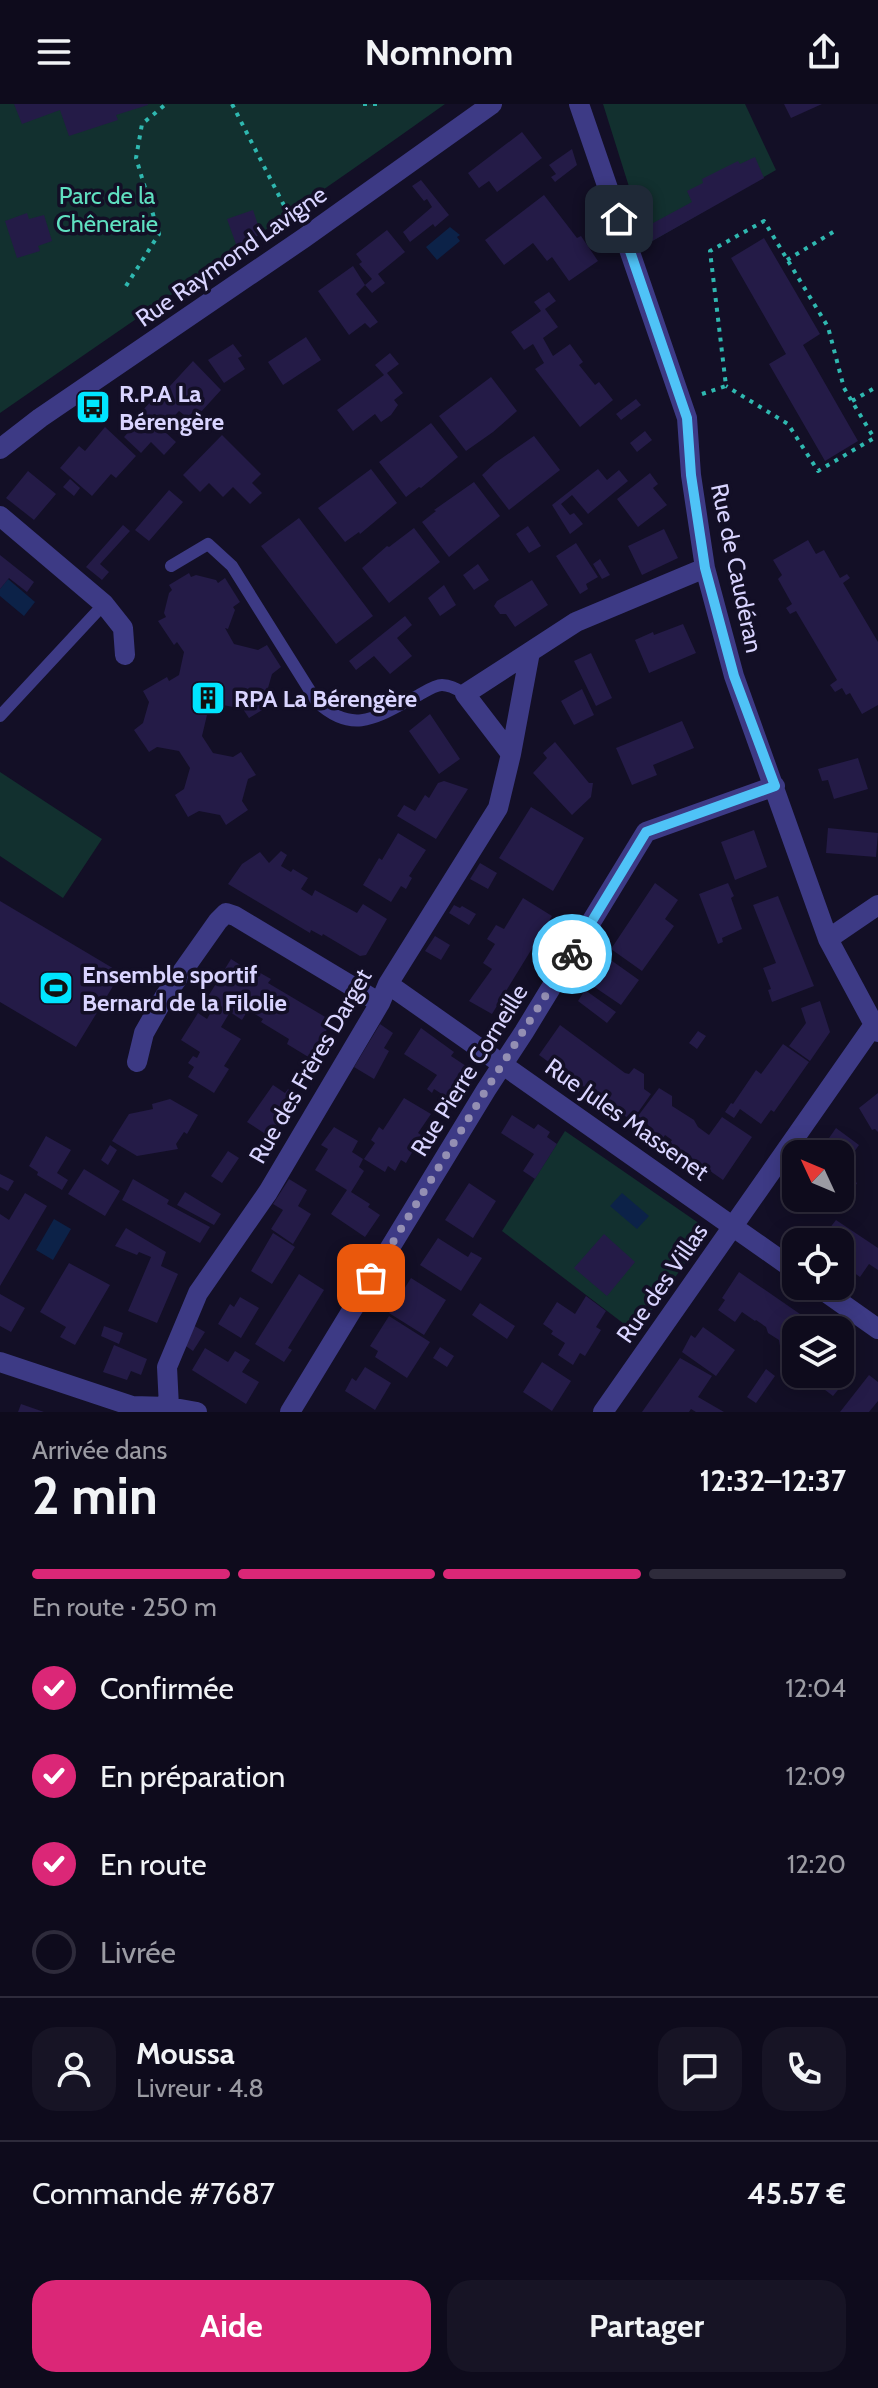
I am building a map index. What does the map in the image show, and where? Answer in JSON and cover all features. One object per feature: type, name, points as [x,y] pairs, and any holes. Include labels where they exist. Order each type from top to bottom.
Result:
[{"type":"street","name":"Rue Raymond Lavigne","points":[[0,449],[40,418],[304,238],[492,104]]},
{"type":"street","name":"Rue de Caudéran","points":[[579,104],[687,418],[691,475],[705,568],[734,676],[828,939],[876,1029]]},
{"type":"street","points":[[0,516],[104,604],[123,628],[125,655]]},
{"type":"street","points":[[511,754],[465,694],[576,622],[705,568]]},
{"type":"street","name":"Rue des Frères Darget","points":[[169,1407],[167,1367],[198,1293],[268,1192],[384,993],[498,808],[530,652]]},
{"type":"street","name":"Rue Pierre Corneille","points":[[290,1412],[646,832],[775,786]]},
{"type":"street","points":[[828,939],[878,905]]},
{"type":"street","name":"Rue Jules Massenet","points":[[137,1062],[144,1033],[165,996],[226,913],[384,993],[503,1063],[782,1261]]},
{"type":"street","name":"Rue des Villas","points":[[603,1412],[876,1029]]},
{"type":"street","points":[[837,1300],[878,1329]]},
{"type":"street","points":[[0,1362],[132,1406],[169,1407],[197,1412]]},
{"type":"lane","points":[[171,566],[208,544],[232,566],[317,702],[330,714],[345,721],[361,722],[384,713],[439,684],[465,694]]},
{"type":"lane","points":[[0,716],[104,604]]},
{"type":"path","points":[[126,286],[159,234],[136,158],[142,124],[166,104]]},
{"type":"path","points":[[232,104],[288,216],[304,238]]},
{"type":"path","points":[[363,104],[377,104]]},
{"type":"path","points":[[681,401],[726,386],[788,424],[818,471],[874,438],[844,388],[828,327],[764,221],[710,251],[726,386]]},
{"type":"path","points":[[787,260],[838,229]]},
{"type":"path","points":[[852,401],[878,386]]},
{"type":"green space","name":"Parc de la Chêneraie","points":[[0,104],[445,104],[0,413]]},
{"type":"green space","points":[[603,104],[745,104],[776,170],[647,244]]},
{"type":"green space","points":[[0,772],[102,839],[63,898],[0,856]]},
{"type":"green space","points":[[565,1131],[700,1224],[704,1236],[636,1333],[502,1231]]},
{"type":"water","points":[[450,227],[460,235],[457,237],[460,241],[437,260],[426,247]]},
{"type":"water","points":[[8,579],[35,602],[24,616],[0,596],[0,589]]},
{"type":"water","points":[[622,1193],[649,1216],[637,1229],[610,1206]]},
{"type":"water","points":[[54,1219],[71,1229],[53,1260],[36,1250]]},
{"type":"building","points":[[14,104],[148,105],[116,115],[118,120],[69,136],[60,110],[22,124]]},
{"type":"building","points":[[784,104],[822,104],[791,118]]},
{"type":"building","points":[[522,132],[542,158],[497,192],[489,181],[479,188],[468,173]]},
{"type":"building","points":[[572,149],[577,165],[555,182],[551,177],[556,174],[549,165]]},
{"type":"building","points":[[755,157],[764,178],[647,244],[642,229],[692,202],[687,191],[703,183],[702,179],[738,161],[740,164]]},
{"type":"building","points":[[421,180],[449,215],[410,242],[403,232],[432,207],[412,186]]},
{"type":"building","points":[[544,195],[577,238],[581,236],[598,261],[569,281],[552,257],[547,261],[533,243],[504,265],[485,240]]},
{"type":"building","points":[[253,210],[261,234],[237,247],[227,219]]},
{"type":"building","points":[[27,213],[29,219],[44,215],[52,241],[38,246],[40,251],[17,258],[5,221]]},
{"type":"building","points":[[387,230],[405,252],[378,274],[385,283],[372,293],[365,285],[372,279],[359,264],[362,262],[356,254]]},
{"type":"building","points":[[764,238],[820,334],[803,345],[858,441],[825,461],[769,364],[786,354],[731,258]]},
{"type":"building","points":[[353,266],[365,285],[356,294],[378,322],[370,328],[365,323],[349,335],[318,291]]},
{"type":"building","points":[[549,292],[556,301],[545,309],[558,327],[543,338],[553,356],[570,344],[583,362],[579,365],[595,385],[599,382],[613,400],[580,427],[535,369],[544,363],[533,344],[524,350],[511,332],[541,311],[534,302]]},
{"type":"building","points":[[306,337],[321,360],[283,385],[268,362]]},
{"type":"building","points":[[233,344],[242,356],[238,358],[245,369],[224,383],[208,360]]},
{"type":"building","points":[[390,353],[399,364],[387,373],[403,393],[394,400],[398,405],[381,422],[375,414],[353,431],[337,410],[384,375],[375,365]]},
{"type":"building","points":[[193,361],[221,390],[200,413],[195,409],[188,418],[179,411],[162,429],[176,442],[164,455],[151,442],[141,453],[124,437],[145,414],[142,411]]},
{"type":"building","points":[[491,377],[517,411],[466,451],[439,416]]},
{"type":"building","points":[[636,399],[641,405],[621,420],[616,414]]},
{"type":"building","points":[[431,423],[458,457],[406,497],[379,462]]},
{"type":"building","points":[[105,427],[136,456],[116,478],[111,474],[92,496],[60,468],[79,446],[85,451]]},
{"type":"building","points":[[645,431],[652,440],[637,452],[630,443]]},
{"type":"building","points":[[222,435],[261,474],[252,483],[262,493],[250,504],[233,487],[223,497],[209,483],[200,492],[183,475]]},
{"type":"building","points":[[534,436],[560,470],[509,510],[482,475]]},
{"type":"building","points":[[371,469],[397,503],[360,534],[345,542],[318,508]]},
{"type":"building","points":[[598,469],[607,480],[619,470],[628,481],[588,514],[572,495],[561,504],[583,524],[570,534],[552,505]]},
{"type":"building","points":[[28,471],[56,494],[34,520],[6,498]]},
{"type":"building","points":[[650,473],[658,484],[653,488],[667,505],[638,527],[617,499]]},
{"type":"building","points":[[70,479],[80,488],[74,496],[63,487]]},
{"type":"building","points":[[474,482],[500,516],[449,557],[422,522]]},
{"type":"building","points":[[169,490],[183,502],[149,541],[135,530]]},
{"type":"building","points":[[299,518],[373,616],[336,644],[261,546]]},
{"type":"building","points":[[123,525],[130,531],[100,564],[109,572],[102,580],[86,567]]},
{"type":"building","points":[[528,526],[541,546],[529,553],[516,534]]},
{"type":"building","points":[[414,528],[440,562],[389,603],[362,568]]},
{"type":"building","points":[[664,529],[678,558],[642,575],[628,546]]},
{"type":"building","points":[[808,540],[816,554],[824,550],[840,578],[847,574],[850,578],[843,583],[878,642],[878,705],[862,714],[850,693],[846,695],[842,688],[835,692],[830,685],[837,680],[796,611],[790,614],[786,608],[792,604],[778,579],[782,575],[773,560]]},
{"type":"building","points":[[576,543],[598,577],[586,584],[588,589],[580,594],[556,556]]},
{"type":"building","points":[[0,555],[34,582],[27,592],[9,578],[0,589]]},
{"type":"building","points":[[600,559],[610,575],[602,579],[593,564]]},
{"type":"building","points":[[478,564],[489,580],[474,590],[463,575]]},
{"type":"building","name":"RPA La Bérengère","points":[[189,573],[191,577],[196,575],[218,583],[225,578],[240,602],[233,607],[235,610],[228,629],[225,628],[234,644],[258,650],[267,645],[281,667],[272,674],[266,695],[272,704],[249,718],[243,709],[223,705],[207,715],[202,736],[213,753],[233,757],[241,752],[256,775],[248,779],[242,801],[248,810],[226,825],[220,815],[199,811],[188,817],[175,795],[184,789],[190,768],[179,751],[157,747],[149,752],[134,730],[143,723],[149,702],[143,691],[167,677],[169,681],[179,675],[184,652],[177,642],[174,645],[158,621],[166,617],[164,613],[172,590],[169,585]]},
{"type":"building","points":[[532,580],[548,605],[515,627],[506,614],[500,614],[494,606],[497,601]]},
{"type":"building","points":[[444,585],[456,605],[440,616],[428,598]]},
{"type":"building","points":[[405,616],[412,625],[397,638],[412,656],[390,674],[374,656],[356,670],[349,661]]},
{"type":"building","points":[[683,624],[696,653],[649,673],[635,640]]},
{"type":"building","points":[[591,653],[612,698],[596,706],[574,661]]},
{"type":"building","points":[[582,689],[594,715],[574,725],[561,701]]},
{"type":"building","points":[[430,714],[460,759],[439,774],[409,731]]},
{"type":"building","points":[[682,721],[694,748],[653,765],[657,775],[632,785],[616,748]]},
{"type":"building","points":[[555,742],[589,783],[593,783],[591,797],[572,815],[533,773],[547,758],[543,753]]},
{"type":"building","points":[[858,758],[868,789],[834,799],[828,780],[822,781],[818,769]]},
{"type":"building","points":[[444,781],[468,789],[436,839],[397,816],[404,805],[415,811],[425,795],[429,798],[438,783]]},
{"type":"building","points":[[531,807],[584,838],[553,891],[499,858]]},
{"type":"building","points":[[828,828],[878,833],[876,857],[826,853]]},
{"type":"building","points":[[754,830],[767,867],[735,880],[721,842]]},
{"type":"building","points":[[398,833],[426,850],[409,876],[412,878],[406,889],[401,886],[391,902],[363,885]]},
{"type":"building","points":[[281,851],[287,855],[281,866],[308,878],[301,889],[312,896],[315,890],[357,913],[363,904],[387,919],[366,955],[360,956],[323,934],[311,930],[310,933],[228,884],[242,864],[260,852],[269,863]]},
{"type":"building","points":[[480,863],[497,873],[488,889],[470,879]]},
{"type":"building","points":[[655,883],[678,900],[665,919],[674,926],[642,971],[611,949]]},
{"type":"building","points":[[728,883],[742,929],[722,938],[723,942],[718,944],[699,894]]},
{"type":"building","points":[[778,896],[814,986],[772,1002],[763,968],[776,963],[753,905]]},
{"type":"building","points":[[523,898],[552,916],[492,1014],[469,1001],[492,969],[483,963],[495,944],[487,939],[496,925],[504,929]]},
{"type":"building","name":"Ensemble sportif Bernard de la Filolie","points":[[0,901],[121,973],[76,1047],[0,1002]]},
{"type":"building","points":[[454,905],[476,914],[469,925],[449,913]]},
{"type":"building","points":[[435,936],[450,945],[441,960],[425,951]]},
{"type":"building","points":[[608,958],[639,980],[621,1005],[590,984]]},
{"type":"building","points":[[231,959],[253,973],[255,970],[271,979],[268,983],[332,1021],[310,1058],[287,1044],[289,1039],[248,1010],[242,1020],[230,1012],[221,1027],[241,1039],[224,1066],[229,1069],[214,1093],[188,1077],[194,1067],[188,1063],[200,1052],[181,1040],[198,1013],[207,1019],[218,1000],[209,995]]},
{"type":"building","points":[[585,990],[616,1012],[607,1023],[578,1001]]},
{"type":"building","points":[[820,1001],[830,1032],[810,1061],[789,1046],[806,1023],[801,1008]]},
{"type":"building","points":[[380,1024],[393,1033],[384,1048],[389,1051],[374,1079],[354,1067]]},
{"type":"building","points":[[560,1025],[625,1073],[629,1074],[634,1068],[644,1074],[644,1089],[651,1094],[632,1121],[583,1086],[576,1095],[567,1088],[572,1079],[539,1055]]},
{"type":"building","points":[[421,1028],[454,1052],[451,1056],[469,1068],[448,1098],[434,1089],[432,1093],[427,1089],[437,1075],[404,1054]]},
{"type":"building","points":[[698,1031],[706,1036],[697,1049],[689,1043]]},
{"type":"building","points":[[783,1044],[809,1062],[774,1112],[771,1110],[761,1124],[740,1109],[734,1118],[725,1112],[756,1070],[761,1074]]},
{"type":"building","points":[[273,1085],[285,1093],[288,1089],[297,1096],[270,1137],[247,1122]]},
{"type":"building","points":[[659,1088],[672,1096],[672,1106],[694,1120],[709,1135],[722,1117],[752,1137],[723,1180],[670,1143],[672,1140],[665,1135],[663,1138],[651,1130],[638,1116]]},
{"type":"building","points":[[878,1093],[878,1132],[872,1130],[859,1108]]},
{"type":"building","points":[[404,1098],[431,1114],[418,1133],[434,1143],[426,1156],[414,1149],[406,1163],[401,1160],[395,1171],[388,1166],[385,1172],[364,1159],[375,1143],[371,1140],[379,1127],[383,1130]]},
{"type":"building","points":[[170,1099],[198,1115],[187,1134],[184,1132],[176,1144],[178,1149],[137,1156],[112,1141],[129,1114],[153,1109],[152,1104]]},
{"type":"building","points":[[512,1115],[534,1129],[538,1124],[550,1132],[547,1137],[557,1144],[535,1179],[523,1171],[534,1154],[501,1133]]},
{"type":"building","points":[[334,1127],[358,1141],[352,1152],[363,1159],[359,1167],[364,1171],[351,1192],[370,1204],[368,1207],[380,1215],[365,1237],[331,1214],[347,1190],[315,1170],[328,1149],[321,1145]]},
{"type":"building","points":[[836,1128],[852,1140],[828,1140]]},
{"type":"building","points":[[46,1136],[71,1150],[57,1173],[68,1180],[62,1190],[37,1175],[38,1172],[29,1166]]},
{"type":"building","points":[[110,1145],[117,1150],[108,1165],[101,1160]]},
{"type":"building","points":[[228,1151],[239,1158],[222,1183],[211,1176]]},
{"type":"building","points":[[84,1169],[120,1191],[105,1216],[68,1194]]},
{"type":"building","points":[[0,1174],[14,1181],[8,1191],[0,1187]]},
{"type":"building","points":[[133,1179],[169,1200],[167,1204],[210,1227],[200,1243],[122,1200]]},
{"type":"building","points":[[289,1179],[307,1190],[298,1206],[311,1214],[293,1244],[271,1229],[283,1210],[273,1204]]},
{"type":"building","points":[[469,1183],[496,1201],[473,1238],[445,1220]]},
{"type":"building","points":[[185,1192],[221,1214],[214,1225],[177,1205]]},
{"type":"building","points":[[25,1193],[47,1206],[0,1286],[0,1214],[9,1220]]},
{"type":"building","points":[[836,1220],[848,1228],[830,1228]]},
{"type":"building","points":[[126,1228],[166,1252],[161,1266],[178,1274],[157,1323],[128,1311],[151,1257],[115,1246]]},
{"type":"building","points":[[854,1232],[878,1248],[878,1270],[869,1264],[860,1277],[854,1273]]},
{"type":"building","points":[[273,1233],[295,1247],[272,1284],[251,1271]]},
{"type":"building","points":[[604,1234],[635,1262],[607,1296],[574,1268]]},
{"type":"building","points":[[438,1238],[468,1257],[471,1252],[482,1258],[461,1291],[420,1265]]},
{"type":"building","points":[[69,1263],[110,1285],[75,1345],[60,1337],[66,1327],[40,1312]]},
{"type":"building","points":[[739,1272],[803,1316],[782,1316],[782,1348],[779,1340],[756,1320],[742,1312],[735,1322],[718,1310],[725,1300],[722,1298]]},
{"type":"building","points":[[299,1274],[324,1290],[288,1348],[292,1350],[284,1362],[255,1344]]},
{"type":"building","points":[[411,1278],[446,1300],[424,1335],[389,1313]]},
{"type":"building","points":[[0,1294],[25,1308],[11,1332],[0,1326]]},
{"type":"building","points":[[586,1296],[606,1311],[596,1327],[601,1330],[585,1356],[580,1353],[573,1365],[558,1355],[565,1343],[543,1324],[557,1302],[575,1314]]},
{"type":"building","points":[[240,1297],[259,1308],[241,1338],[218,1324],[230,1304],[234,1307]]},
{"type":"building","points":[[480,1303],[515,1326],[507,1339],[472,1315]]},
{"type":"building","points":[[389,1316],[430,1342],[407,1378],[375,1357],[378,1351],[370,1346]]},
{"type":"building","points":[[191,1324],[205,1332],[193,1351],[183,1344]]},
{"type":"building","points":[[104,1326],[123,1333],[119,1344],[101,1336]]},
{"type":"building","points":[[703,1327],[735,1350],[716,1376],[682,1352],[691,1335],[695,1338]]},
{"type":"building","points":[[114,1345],[147,1359],[141,1375],[131,1371],[127,1380],[103,1372]]},
{"type":"building","points":[[440,1347],[454,1356],[447,1367],[433,1358]]},
{"type":"building","points":[[205,1348],[228,1362],[235,1351],[250,1360],[242,1372],[259,1382],[246,1404],[192,1370]]},
{"type":"building","points":[[680,1358],[712,1376],[698,1397],[724,1412],[696,1412],[691,1409],[689,1412],[642,1412]]},
{"type":"building","points":[[542,1362],[571,1381],[552,1411],[523,1392]]},
{"type":"building","points":[[365,1367],[391,1383],[375,1410],[345,1391],[352,1378],[356,1381]]},
{"type":"building","points":[[766,1369],[775,1376],[756,1403],[747,1397]]},
{"type":"building","points":[[869,1375],[878,1382],[878,1401],[869,1412],[840,1412]]},
{"type":"building","points":[[822,1388],[840,1388],[833,1396]]},
{"type":"building","points":[[21,1404],[44,1412],[18,1412]]},
{"type":"way so far","points":[[371,1278],[572,954]]},
{"type":"place","name":"R.P.A La Bérengère","points":[[93,407]]},
{"type":"place","name":"RPA La Bérengère","points":[[208,698]]},
{"type":"place","name":"Ensemble sportif Bernard de la Filolie","points":[[56,988]]},
{"type":"route","points":[[572,954],[646,832],[775,786],[734,676],[705,568],[691,475],[687,418],[619,219]]}]
